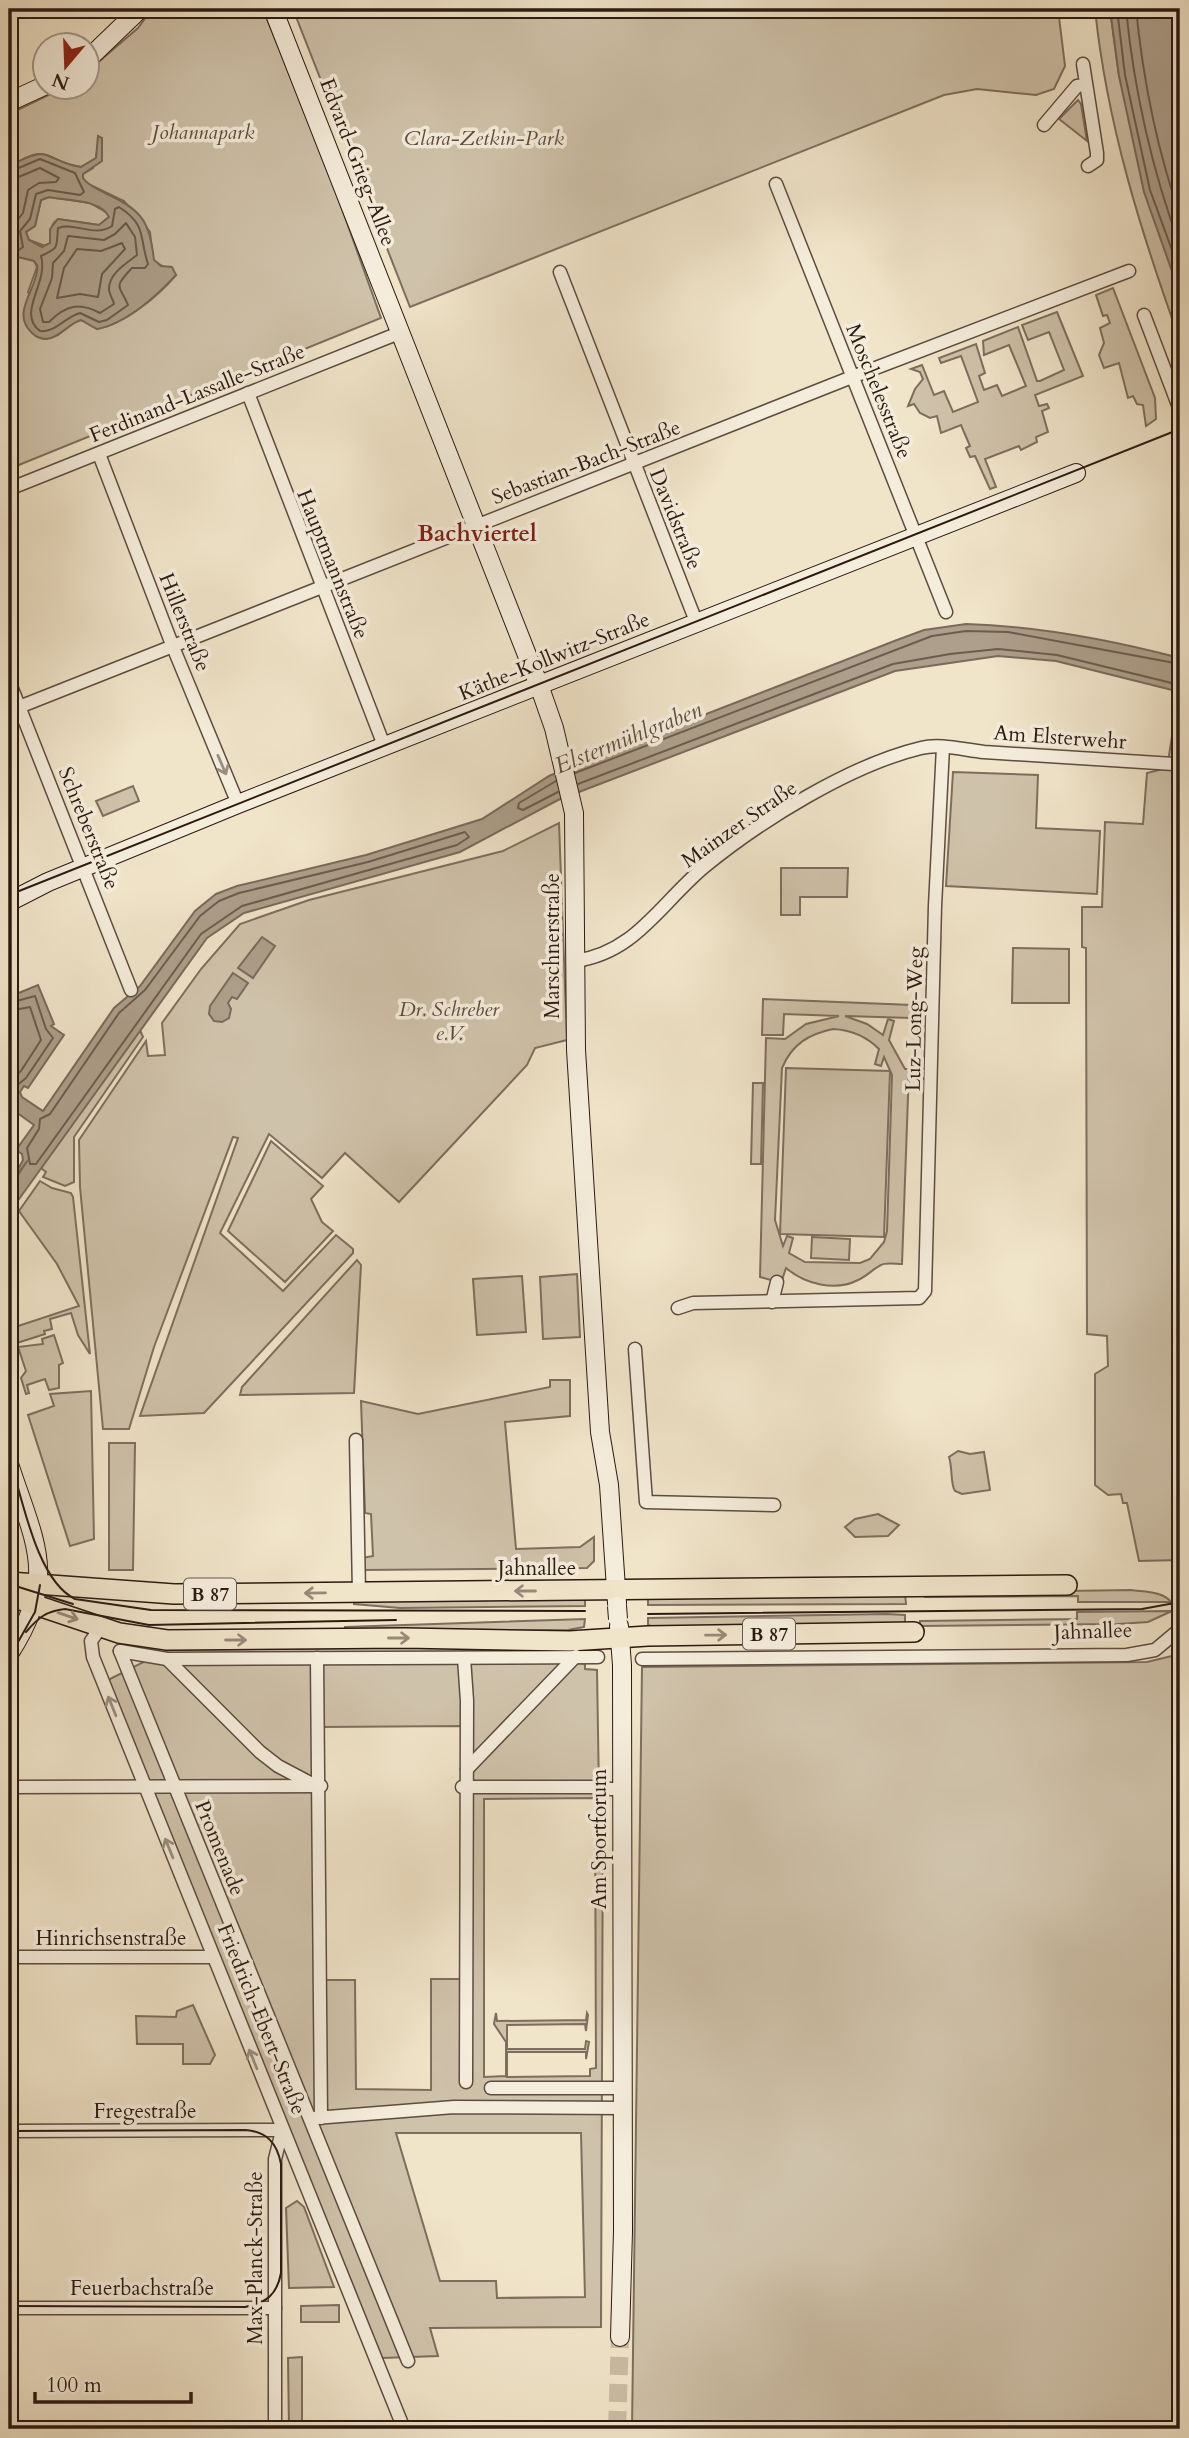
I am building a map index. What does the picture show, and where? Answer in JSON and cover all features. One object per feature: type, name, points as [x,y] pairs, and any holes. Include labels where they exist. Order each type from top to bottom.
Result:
[{"type":"main road","points":[[102,46],[140,9]]},
{"type":"main road","name":"Edvard-Grieg-Allee","points":[[273,9],[399,333]]},
{"type":"main road","points":[[9,103],[32,92]]},
{"type":"main road","name":"Marschnerstraße","points":[[399,333],[540,685],[573,798],[576,1050],[600,1432],[609,1485],[618,1613]]},
{"type":"main road","name":"Käthe-Kollwitz-Straße","points":[[9,902],[48,882],[238,804],[1076,473]]},
{"type":"main road","name":"Käthe-Kollwitz-Straße","points":[[9,891],[48,882]]},
{"type":"main road","points":[[9,1464],[36,1546],[37,1595],[9,1654]]},
{"type":"main road","name":"Jahnallee","points":[[9,1582],[101,1627],[137,1637],[167,1640],[454,1640],[618,1613],[1067,1585]]},
{"type":"main road","name":"Jahnallee","points":[[9,1596],[359,1592],[618,1613],[648,1636],[914,1632]]},
{"type":"main road","name":"Am Sportforum","points":[[618,1613],[622,1790],[623,2088],[620,2337]]},
{"type":"street","points":[[1083,64],[1097,153],[1097,160],[1088,166]]},
{"type":"street","points":[[1044,125],[1077,86],[1085,85]]},
{"type":"street","name":"Moschelesstraße","points":[[776,184],[946,612]]},
{"type":"street","name":"Sebastian-Bach-Straße","points":[[19,707],[852,377],[1129,271]]},
{"type":"street","name":"Davidstraße","points":[[560,272],[697,624]]},
{"type":"street","points":[[1144,315],[1180,410]]},
{"type":"street","name":"Ferdinand-Lassalle-Straße","points":[[9,489],[399,333]]},
{"type":"street","name":"Hauptmannstraße","points":[[248,393],[320,587],[385,748]]},
{"type":"street","name":"Hillerstraße","points":[[99,454],[238,804]]},
{"type":"street","name":"Schreberstraße","points":[[9,681],[131,990]]},
{"type":"street","name":"Mainzer Straße","points":[[575,961],[600,958],[622,946],[704,867],[775,817],[809,797],[879,763],[923,747],[943,747]]},
{"type":"street","name":"Am Elsterwehr","points":[[943,747],[1174,764]]},
{"type":"street","name":"Luz-Long-Weg","points":[[772,1301],[919,1298],[925,1291],[935,906],[943,747]]},
{"type":"street","points":[[677,1308],[693,1303],[772,1301],[776,1282]]},
{"type":"street","points":[[635,1349],[646,1502],[774,1504]]},
{"type":"street","points":[[356,1440],[359,1592]]},
{"type":"street","name":"Friedrich-Ebert-Straße","points":[[101,1627],[90,1641],[93,1657],[404,2429]]},
{"type":"street","name":"Jahnallee","points":[[642,1658],[722,1665],[1043,1662],[1155,1650],[1180,1629]]},
{"type":"street","name":"Promenade","points":[[167,1659],[120,1651],[314,2118]]},
{"type":"street","points":[[467,1769],[576,1656]]},
{"type":"street","points":[[167,1659],[598,1657]]},
{"type":"street","points":[[317,1658],[319,1786],[314,2118],[454,2107],[623,2108]]},
{"type":"street","points":[[464,1658],[467,1769],[466,2082]]},
{"type":"street","points":[[167,1659],[260,1752],[278,1766],[319,1786]]},
{"type":"street","name":"Promenade","points":[[9,1787],[319,1786]]},
{"type":"street","points":[[465,1787],[591,1787],[622,1790]]},
{"type":"street","name":"Hinrichsenstraße","points":[[9,1957],[212,1957]]},
{"type":"street","points":[[491,2088],[623,2088]]},
{"type":"street","name":"Friedrich-Ebert-Straße","points":[[314,2118],[408,2361]]},
{"type":"street","name":"Fregestraße","points":[[9,2131],[281,2126]]},
{"type":"street","name":"Max-Planck-Straße","points":[[275,2429],[275,2159],[281,2126]]},
{"type":"street","name":"Feuerbachstraße","points":[[9,2308],[275,2308]]},
{"type":"green space","name":"Johannapark","points":[[152,9],[263,9],[327,167],[381,318],[9,469],[9,279],[18,257],[34,260],[37,267],[28,292],[58,335],[69,324],[81,320],[97,329],[119,321],[160,292],[176,275],[153,260],[150,232],[124,201],[86,183],[83,178],[83,174],[93,168],[100,148],[99,137],[96,158],[81,167],[40,154],[22,159],[9,167],[9,114],[34,102],[102,102],[102,59],[138,28]]},
{"type":"green space","name":"Clara-Zetkin-Park","points":[[293,9],[1058,9],[1065,66],[1054,89],[1036,95],[977,89],[944,95],[410,307]]},
{"type":"green space","points":[[1095,9],[1110,9],[1119,76],[1180,294],[1180,341],[1127,178],[1100,52]]},
{"type":"green space","points":[[1078,100],[1081,104],[1087,141],[1059,119]]},
{"type":"green space","points":[[49,197],[90,203],[109,214],[109,217],[99,225],[58,219],[52,225],[48,247],[29,240],[26,232],[35,226],[41,200]]},
{"type":"green space","points":[[1113,288],[1155,398],[1156,419],[1146,426],[1143,405],[1137,404],[1133,396],[1128,398],[1119,363],[1104,368],[1099,355],[1104,343],[1100,328],[1110,323],[1107,315],[1103,316],[1096,295]]},
{"type":"green space","points":[[1057,312],[1083,376],[1035,395],[1039,406],[1047,404],[1049,408],[1042,411],[1048,432],[1036,437],[1037,442],[1021,450],[1019,446],[985,459],[996,487],[990,489],[975,456],[970,457],[966,448],[970,446],[961,425],[941,433],[937,416],[930,418],[920,413],[914,404],[908,406],[915,389],[923,379],[920,372],[911,369],[922,365],[934,395],[944,391],[953,412],[978,402],[961,356],[941,363],[939,358],[976,344],[985,373],[979,376],[984,390],[997,385],[1002,396],[1026,386],[1009,345],[984,355],[983,341],[1018,327],[1037,381],[1040,381],[1064,370],[1049,332],[1028,340],[1022,325]]},
{"type":"green space","points":[[1179,692],[1180,1560],[1139,1561],[1127,1503],[1123,1503],[1121,1494],[1108,1495],[1095,1485],[1095,1374],[1108,1366],[1107,1336],[1087,1334],[1086,948],[1082,947],[1082,907],[1102,907],[1105,822],[1143,824],[1147,773],[1167,768]]},
{"type":"green space","points":[[953,772],[1038,775],[1036,828],[1100,831],[1097,894],[946,886]]},
{"type":"green space","points":[[133,786],[139,801],[103,816],[96,801]]},
{"type":"green space","name":"Dr. Schreber e.V.","points":[[559,823],[567,1040],[535,1048],[527,1065],[399,1202],[345,1153],[322,1178],[269,1134],[220,1233],[283,1291],[336,1235],[353,1249],[353,1253],[204,1413],[140,1416],[238,1138],[233,1137],[154,1347],[129,1429],[103,1429],[80,1187],[79,1140],[146,1041],[148,1056],[165,1055],[162,1023],[201,969],[240,924],[309,900],[503,851]]},
{"type":"green space","points":[[781,868],[848,868],[847,897],[800,897],[800,915],[781,915]]},
{"type":"green space","points":[[1013,948],[1069,949],[1069,1003],[1012,1003]]},
{"type":"green space","points":[[763,999],[912,1005],[911,1018],[845,1016],[867,1024],[883,1035],[888,1019],[894,1021],[889,1040],[905,1069],[909,1069],[902,1264],[883,1264],[849,1284],[830,1286],[811,1282],[786,1268],[781,1283],[760,1277],[766,1038],[785,1039],[806,1024],[839,1016],[784,1014],[783,1035],[762,1035]],"holes":[[[824,1031],[852,1032],[874,1044],[879,1049],[875,1064],[881,1066],[884,1057],[892,1075],[887,1231],[884,1242],[870,1259],[860,1263],[805,1262],[789,1253],[793,1238],[787,1236],[783,1246],[775,1220],[782,1068],[791,1052],[802,1041]]]},
{"type":"green space","points":[[139,1028],[143,1037],[74,1137],[74,1182],[65,1186],[43,1177],[46,1172],[41,1168]]},
{"type":"green space","points":[[786,1068],[890,1071],[884,1237],[780,1234]]},
{"type":"green space","points":[[753,1083],[763,1083],[761,1164],[751,1164]]},
{"type":"green space","points":[[271,1141],[323,1186],[311,1199],[322,1222],[333,1231],[285,1282],[228,1231]]},
{"type":"green space","points":[[40,1181],[52,1188],[71,1193],[73,1197],[90,1354],[78,1335],[71,1313],[50,1319],[52,1329],[44,1331],[45,1334],[17,1343],[13,1332],[9,1333],[9,1329],[79,1306],[57,1264],[19,1211]]},
{"type":"green space","points":[[812,1237],[850,1239],[849,1260],[811,1258]]},
{"type":"green space","points":[[357,1260],[361,1265],[354,1393],[240,1395],[242,1387]]},
{"type":"green space","points":[[577,1274],[580,1337],[543,1339],[540,1277]]},
{"type":"green space","points":[[522,1276],[526,1332],[477,1335],[473,1279]]},
{"type":"green space","points":[[54,1335],[63,1363],[59,1365],[59,1388],[49,1390],[45,1379],[27,1385],[29,1393],[26,1394],[21,1378],[26,1371],[18,1347],[43,1344],[42,1339]]},
{"type":"green space","points":[[550,1380],[570,1380],[570,1416],[505,1422],[516,1549],[580,1547],[594,1537],[594,1561],[587,1568],[362,1570],[362,1558],[373,1556],[371,1514],[365,1513],[361,1401],[418,1414],[550,1387]]},
{"type":"green space","points":[[91,1391],[94,1539],[70,1546],[28,1415],[54,1406],[50,1394]]},
{"type":"green space","points":[[109,1443],[135,1443],[133,1570],[109,1570]]},
{"type":"green space","points":[[958,1451],[970,1454],[984,1452],[990,1490],[962,1494],[955,1491],[949,1457]]},
{"type":"green space","points":[[878,1514],[899,1525],[888,1536],[855,1537],[845,1527],[855,1519]]},
{"type":"green space","points":[[1131,1590],[1158,1594],[1171,1602],[1078,1602],[1078,1596],[925,1597],[922,1593]]},
{"type":"green space","points":[[905,1593],[906,1604],[648,1605],[648,1598]]},
{"type":"green space","points":[[585,1598],[585,1606],[400,1608],[354,1604],[354,1600]]},
{"type":"green space","points":[[1172,1611],[1148,1622],[1118,1624],[920,1626],[920,1621],[1077,1619],[1077,1612]]},
{"type":"green space","points":[[905,1615],[905,1627],[657,1628],[648,1625],[648,1618]]},
{"type":"green space","points":[[585,1619],[584,1627],[568,1630],[345,1633],[345,1627]]},
{"type":"green space","points":[[555,1646],[564,1660],[585,1664],[585,1669],[597,1670],[599,1793],[603,1794],[601,2327],[430,2328],[438,2356],[382,2358],[108,1680],[167,1650]],"holes":[[[462,1726],[462,1979],[431,1979],[431,2090],[356,2089],[355,1980],[322,1980],[321,1727]],[[595,1798],[596,2068],[590,2069],[590,2076],[507,2077],[507,2052],[586,2052],[586,2059],[589,2042],[586,2041],[585,2049],[507,2049],[507,2025],[585,2024],[586,2031],[587,2013],[586,2020],[497,2021],[496,2013],[494,2024],[506,2042],[506,2076],[484,2077],[484,1799]],[[396,2133],[581,2133],[585,2297],[497,2298],[496,2281],[440,2281]]]},
{"type":"green space","points":[[1180,1654],[1180,2429],[632,2429],[642,1667],[1147,1662]]},
{"type":"green space","points":[[193,2005],[215,2055],[210,2064],[183,2064],[183,2044],[137,2044],[136,2016],[176,2017],[177,2011]]},
{"type":"green space","points":[[297,2201],[304,2207],[334,2287],[289,2288],[286,2208]]},
{"type":"green space","points":[[339,2305],[339,2322],[301,2322],[301,2306]]},
{"type":"green space","points":[[302,2357],[302,2429],[289,2429],[288,2358]]},
{"type":"water","points":[[1110,9],[1180,9],[1180,294],[1144,192],[1119,76]]},
{"type":"water","points":[[98,136],[102,138],[102,161],[83,174],[83,178],[90,185],[128,205],[142,218],[154,260],[161,266],[172,267],[176,275],[150,300],[108,326],[97,329],[81,320],[52,338],[41,338],[35,336],[26,326],[24,318],[37,264],[18,257],[9,279],[9,167],[40,154],[81,167],[96,158]],"holes":[[[49,197],[91,204],[105,211],[109,217],[99,225],[58,219],[50,229],[50,243],[42,247],[29,240],[26,232],[35,226],[41,200]]]},
{"type":"water","points":[[966,624],[1074,635],[1180,658],[1180,692],[1056,661],[998,656],[895,671],[558,800],[460,852],[244,913],[207,938],[9,1213],[9,1188],[28,1160],[9,1185],[23,1160],[22,1154],[16,1150],[34,1125],[9,1107],[9,997],[38,985],[54,1024],[51,1026],[64,1035],[28,1088],[24,1086],[20,1092],[22,1097],[43,1111],[114,1008],[140,986],[195,911],[216,894],[237,886],[366,855],[482,819],[549,776],[585,761],[924,630]]},
{"type":"water","points":[[262,937],[275,946],[253,978],[238,968]]},
{"type":"water","points":[[233,973],[248,983],[237,999],[232,997],[228,1003],[231,1009],[229,1018],[222,1022],[214,1021],[209,1014],[210,1006]]},
{"type":"tunnel","points":[[617,2429],[620,2337]]},
{"type":"tram line","points":[[9,895],[1180,429]]},
{"type":"tram line","points":[[9,1456],[40,1556],[61,1589],[75,1599],[151,1610],[585,1611]]},
{"type":"tram line","points":[[9,1584],[73,1604]]},
{"type":"tram line","points":[[9,1658],[35,1612],[40,1585]]},
{"type":"tram line","points":[[648,1614],[1142,1609],[1180,1602]]},
{"type":"tram line","points":[[26,1632],[43,1616],[65,1609],[149,1625],[396,1620]]},
{"type":"tram line","points":[[9,2131],[246,2130],[260,2133],[270,2140],[277,2150],[281,2164],[281,2273],[277,2287],[265,2300],[245,2307],[9,2306]]},
{"type":"district","name":"Bachviertel","points":[[477,533]]},
{"type":"water label","name":"Elstermühlgraben","points":[[628,737]]}]
